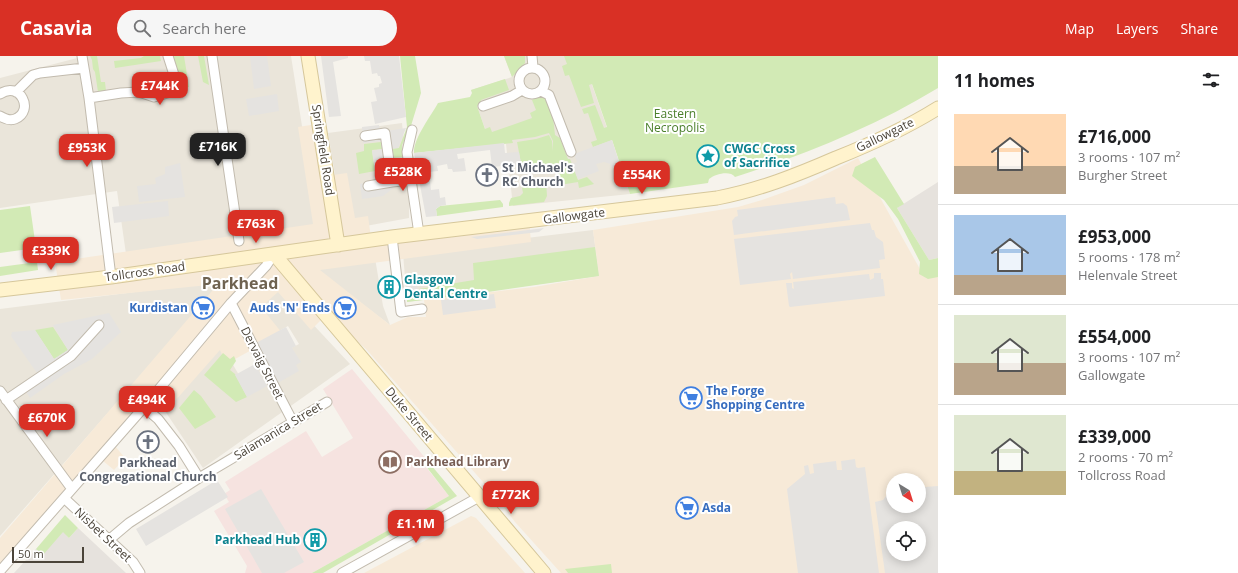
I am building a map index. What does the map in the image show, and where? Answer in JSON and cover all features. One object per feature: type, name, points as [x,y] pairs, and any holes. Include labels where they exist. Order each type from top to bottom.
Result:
[{"type":"street","points":[[82,56],[89,98],[111,277]]},
{"type":"street","points":[[89,98],[139,92],[154,97],[167,93],[176,81],[168,56]]},
{"type":"street","points":[[212,56],[239,241]]},
{"type":"street","name":"Springfield Road","points":[[308,56],[338,245]]},
{"type":"street","points":[[532,56],[533,67]]},
{"type":"street","points":[[533,67],[541,71],[545,78],[544,87],[541,91],[531,94],[522,90],[518,81],[524,70],[533,67]]},
{"type":"street","points":[[16,92],[33,75],[40,72],[84,68]]},
{"type":"street","points":[[0,94],[8,90],[16,92],[22,96],[25,106],[21,115],[13,120],[8,120],[0,116]]},
{"type":"street","points":[[483,106],[512,96],[522,90]]},
{"type":"street","points":[[541,91],[549,95],[571,152]]},
{"type":"street","name":"Gallowgate","points":[[242,258],[419,234],[688,202],[743,192],[787,178],[852,152],[938,108]]},
{"type":"street","points":[[412,130],[407,152],[419,234]]},
{"type":"street","points":[[364,136],[385,133],[392,182]]},
{"type":"street","points":[[368,186],[412,180]]},
{"type":"street","points":[[392,238],[401,312],[422,309]]},
{"type":"street","points":[[0,571],[144,407],[231,303],[266,266],[274,254]]},
{"type":"street","name":"Duke Street","points":[[274,254],[544,573]]},
{"type":"street","name":"Tollcross Road","points":[[0,290],[111,277],[242,258]]},
{"type":"street","name":"Dervaig Street","points":[[231,303],[293,422]]},
{"type":"street","points":[[6,400],[71,356],[99,324]]},
{"type":"street","points":[[0,391],[72,489]]},
{"type":"street","name":"Salamanica Street","points":[[110,540],[129,524],[199,478],[327,402]]},
{"type":"street","points":[[144,407],[158,419],[179,446],[199,478]]},
{"type":"street","points":[[342,573],[479,497]]},
{"type":"street","name":"Nisbet Street","points":[[64,498],[133,562],[140,573]]},
{"type":"shaded area","points":[[85,56],[291,56],[318,228],[126,254],[117,191],[0,208],[0,78]]},
{"type":"shaded area","points":[[250,56],[267,56],[271,86],[254,89]]},
{"type":"shaded area","points":[[321,56],[348,56],[348,58],[333,62],[341,116],[329,117]]},
{"type":"shaded area","points":[[364,56],[399,56],[406,117],[375,124],[371,102],[377,101],[374,88],[379,87],[379,84],[382,83],[380,76],[378,76],[377,73],[372,74],[370,61],[365,61]]},
{"type":"shaded area","points":[[504,56],[582,56],[630,194],[513,206],[506,144],[491,145],[471,90],[512,77]]},
{"type":"shaded area","points":[[277,94],[279,111],[249,116],[246,99]]},
{"type":"shaded area","points":[[402,123],[409,191],[409,218],[344,230],[328,133]]},
{"type":"shaded area","points":[[317,124],[326,176],[347,173],[355,218],[368,216],[371,238],[529,219],[531,242],[320,270],[390,325],[408,317],[426,317],[424,300],[534,287],[599,276],[593,230],[738,207],[804,185],[858,158],[921,271],[938,267],[938,573],[561,573],[515,522],[497,498],[367,350],[327,314],[311,330],[278,292],[261,307],[282,333],[226,364],[220,350],[167,410],[154,399],[115,446],[125,458],[114,470],[97,456],[0,571],[0,538],[218,284],[61,300],[55,262],[313,224],[298,127]]},
{"type":"shaded area","points":[[379,125],[380,132],[406,128],[398,148],[390,149],[390,159],[400,158],[400,173],[393,175],[395,187],[383,196],[362,199],[360,184],[380,180],[379,171],[375,171],[372,151],[382,149],[381,141],[363,143],[362,127]]},
{"type":"shaded area","points":[[612,140],[620,165],[611,168],[610,164],[604,162],[596,164],[599,171],[578,179],[572,164],[577,162],[574,154]]},
{"type":"shaded area","points":[[504,143],[505,153],[519,152],[521,164],[492,167],[490,150],[457,154],[458,159],[464,158],[466,171],[453,172],[452,169],[448,169],[447,164],[437,166],[438,171],[429,172],[431,190],[439,189],[440,198],[445,197],[446,205],[440,206],[436,209],[437,216],[426,217],[414,153]]},
{"type":"shaded area","points":[[180,163],[185,197],[139,202],[137,186],[156,184],[155,178],[165,174],[165,167]]},
{"type":"shaded area","points":[[938,182],[938,258],[929,260],[897,208]]},
{"type":"shaded area","points":[[835,197],[836,204],[843,203],[847,206],[850,220],[734,235],[732,221],[738,216],[737,210]]},
{"type":"shaded area","points":[[168,201],[169,216],[114,223],[112,207]]},
{"type":"shaded area","points":[[870,223],[876,237],[883,242],[885,259],[879,260],[880,268],[793,279],[792,272],[790,274],[791,279],[740,285],[734,239]]},
{"type":"shaded area","points":[[544,228],[539,232],[477,239],[471,237]]},
{"type":"shaded area","points":[[593,230],[599,276],[407,302],[403,253]]},
{"type":"shaded area","points":[[375,258],[383,306],[390,325],[315,268]]},
{"type":"shaded area","points":[[874,273],[881,273],[885,296],[789,306],[786,283],[792,283],[792,288],[794,289],[793,282],[869,274],[870,280],[874,278]]},
{"type":"shaded area","points":[[416,277],[418,294],[407,295],[405,278]]},
{"type":"shaded area","points":[[223,281],[71,455],[0,536],[0,309]]},
{"type":"shaded area","points":[[278,287],[350,364],[203,468],[163,408],[221,344],[239,375],[299,344],[288,326],[279,331],[257,307]]},
{"type":"shaded area","points":[[494,294],[496,308],[443,315],[441,300]]},
{"type":"shaded area","points":[[109,313],[121,332],[92,359],[64,374],[30,398],[21,384],[37,373],[11,336],[12,332],[35,330],[54,359],[68,350],[53,325]]},
{"type":"shaded area","points":[[286,327],[296,346],[292,348],[301,362],[296,365],[299,371],[276,384],[254,344]]},
{"type":"shaded area","points":[[255,364],[267,386],[247,397],[235,375]]},
{"type":"shaded area","points":[[352,369],[426,459],[422,462],[449,496],[312,573],[245,573],[247,566],[214,511],[229,502],[224,494],[230,490],[225,482],[306,431],[322,457],[353,438],[323,389]]},
{"type":"shaded area","points":[[855,459],[856,467],[865,467],[879,573],[798,573],[787,489],[805,474],[804,466],[808,465],[810,474],[814,473],[813,464],[836,461],[837,470],[842,470],[841,461]]},
{"type":"shaded area","points":[[217,480],[228,497],[146,546],[136,529]]},
{"type":"shaded area","points":[[938,486],[938,573],[885,573],[875,502],[883,500],[886,496],[886,513],[926,513],[926,487]]},
{"type":"shaded area","points":[[261,489],[304,562],[284,573],[262,573],[225,509]]},
{"type":"shaded area","points":[[471,516],[476,518],[525,573],[364,573]]},
{"type":"shaded area","points":[[78,528],[126,573],[14,573],[36,549],[43,554],[63,531],[69,538]]},
{"type":"green space","points":[[90,56],[97,56],[101,82],[105,82],[106,91],[98,92],[95,72]]},
{"type":"green space","points":[[144,56],[160,56],[161,61],[115,68],[114,61],[141,58]]},
{"type":"green space","points":[[170,56],[184,56],[189,87],[184,87]]},
{"type":"green space","points":[[198,56],[204,56],[209,85],[203,82]]},
{"type":"green space","points":[[400,56],[415,56],[421,93],[410,129],[402,145],[402,157],[391,158],[390,149],[399,148],[407,127]]},
{"type":"green space","points":[[504,56],[525,56],[525,63],[512,77]]},
{"type":"green space","name":"Eastern Necropolis","points":[[564,56],[938,56],[938,88],[864,127],[788,159],[735,177],[726,173],[719,174],[709,179],[708,183],[630,194],[612,140],[593,147],[591,142],[597,140],[588,113],[584,114],[582,109],[595,105],[604,128],[607,127],[592,84],[589,85],[594,103],[581,107],[569,75],[565,76],[562,66],[567,64]]},
{"type":"green space","points":[[505,79],[509,90],[481,100],[480,105],[477,106],[485,129],[490,127],[492,132],[532,118],[530,113],[536,110],[532,100],[545,93],[553,117],[555,135],[560,138],[578,180],[587,177],[594,184],[579,188],[578,182],[560,185],[553,167],[546,168],[545,164],[522,168],[517,142],[549,135],[552,141],[552,151],[553,141],[549,133],[535,137],[512,140],[513,143],[414,153],[414,147],[419,134],[438,103],[470,97],[472,93],[471,90]]},
{"type":"green space","points":[[381,142],[382,149],[372,150],[375,171],[359,174],[356,153],[364,151],[364,144]]},
{"type":"green space","points":[[875,157],[904,204],[897,208],[929,260],[938,258],[938,277],[928,279],[919,274],[920,262],[898,219],[884,200],[852,176],[855,167]]},
{"type":"green space","points":[[546,181],[547,196],[544,202],[509,206],[511,198],[520,196],[523,193],[522,188],[527,183]]},
{"type":"green space","points":[[500,200],[503,207],[437,216],[436,209],[440,206]]},
{"type":"green space","points":[[30,206],[36,248],[0,253],[0,210]]},
{"type":"green space","points":[[595,247],[599,276],[407,302],[407,297],[420,295],[419,289],[474,280],[473,263]]},
{"type":"green space","points":[[37,262],[38,270],[0,276],[0,267]]},
{"type":"green space","points":[[53,327],[68,350],[54,359],[35,330]]},
{"type":"green space","points":[[223,353],[230,359],[234,356],[236,361],[230,370],[235,374],[247,397],[236,402],[204,375]]},
{"type":"green space","points":[[194,390],[201,396],[216,417],[195,429],[179,408]]},
{"type":"green space","points":[[426,459],[457,496],[323,573],[312,573],[449,496],[422,461]]},
{"type":"green space","points":[[65,515],[78,528],[69,538],[63,532],[43,555],[36,549]]},
{"type":"green space","points":[[611,564],[612,573],[568,573],[565,569]]},
{"type":"place","name":"CWGC Cross of Sacrifice","points":[[708,156]]},
{"type":"place","name":"St Michael's RC Church","points":[[487,175]]},
{"type":"place","name":"Glasgow Dental Centre","points":[[389,287]]},
{"type":"place","name":"Kurdistan","points":[[203,308]]},
{"type":"place","name":"Auds 'N' Ends","points":[[345,308]]},
{"type":"place","name":"The Forge Shopping Centre","points":[[691,398]]},
{"type":"place","name":"Parkhead Congregational Church","points":[[148,442]]},
{"type":"place","name":"Parkhead Library","points":[[390,462]]},
{"type":"place","name":"Asda","points":[[687,508]]},
{"type":"place","name":"Parkhead Hub","points":[[315,540]]},
{"type":"district","name":"Parkhead","points":[[240,283]]}]
